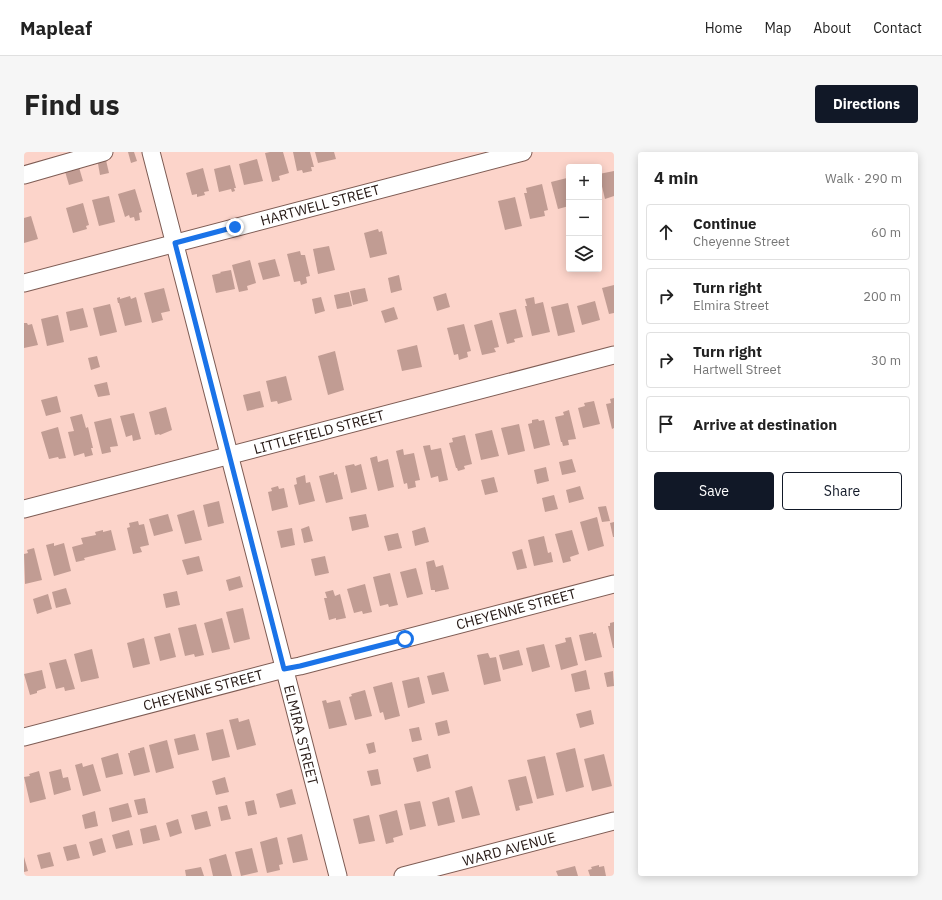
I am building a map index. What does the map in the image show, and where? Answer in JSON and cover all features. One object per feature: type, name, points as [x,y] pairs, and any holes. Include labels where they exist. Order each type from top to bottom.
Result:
[{"type":"street","points":[[24,175],[104,152]]},
{"type":"street","name":"ELMIRA STREET","points":[[151,152],[338,876]]},
{"type":"street","name":"HARTWELL STREET","points":[[24,283],[523,152]]},
{"type":"street","name":"LITTLEFIELD STREET","points":[[24,509],[614,356]]},
{"type":"street","name":"CHEYENNE STREET","points":[[24,737],[614,584]]},
{"type":"street","name":"WARD AVENUE","points":[[403,876],[614,821]]},
{"type":"building","points":[[128,152],[134,152],[137,161],[131,163]]},
{"type":"building","points":[[283,152],[289,173],[279,176],[280,180],[272,182],[265,153]]},
{"type":"building","points":[[293,152],[310,152],[314,167],[311,167],[312,171],[303,173],[302,170],[297,171]]},
{"type":"building","points":[[315,152],[334,152],[336,159],[318,163]]},
{"type":"building","points":[[105,156],[109,173],[100,175],[97,158]]},
{"type":"building","points":[[257,159],[263,181],[244,185],[239,164]]},
{"type":"building","points":[[78,164],[83,181],[69,185],[64,168]]},
{"type":"building","points":[[230,165],[236,188],[234,188],[235,191],[232,192],[231,189],[219,192],[214,169]]},
{"type":"building","points":[[203,168],[209,191],[204,192],[205,195],[197,197],[197,194],[192,195],[186,173]]},
{"type":"building","points":[[614,171],[614,196],[605,199],[602,186],[602,173]]},
{"type":"building","points":[[566,178],[566,207],[558,209],[551,182]]},
{"type":"building","points":[[542,184],[548,210],[544,211],[545,216],[530,219],[524,193],[527,193],[526,188]]},
{"type":"building","points":[[135,189],[142,212],[139,213],[140,220],[135,221],[134,217],[130,218],[129,215],[125,217],[118,194]]},
{"type":"building","points":[[109,196],[115,222],[99,226],[92,200]]},
{"type":"building","points":[[515,197],[522,226],[505,230],[498,201]]},
{"type":"building","points":[[83,203],[89,225],[86,226],[87,229],[73,233],[66,208]]},
{"type":"building","points":[[31,216],[38,239],[24,243],[24,218]]},
{"type":"building","points":[[378,229],[379,232],[382,231],[387,254],[370,258],[364,233]]},
{"type":"building","points":[[329,246],[335,270],[318,274],[313,249]]},
{"type":"building","points":[[300,251],[301,255],[305,255],[310,276],[306,277],[307,283],[301,285],[300,281],[294,282],[287,254]]},
{"type":"building","points":[[275,259],[280,276],[263,280],[258,263]]},
{"type":"building","points":[[250,260],[256,283],[247,286],[248,290],[239,292],[232,265]]},
{"type":"building","points":[[231,270],[235,289],[216,293],[212,275]]},
{"type":"building","points":[[399,275],[402,290],[391,293],[388,278]]},
{"type":"building","points":[[614,285],[614,313],[609,314],[602,288]]},
{"type":"building","points":[[164,288],[170,311],[161,313],[163,320],[152,323],[144,293]]},
{"type":"building","points":[[365,288],[368,301],[353,305],[350,291]]},
{"type":"building","points":[[349,292],[352,306],[337,309],[334,295]]},
{"type":"building","points":[[446,293],[450,307],[437,311],[433,297]]},
{"type":"building","points":[[130,296],[131,299],[136,297],[142,322],[125,326],[117,298],[120,297],[120,299]]},
{"type":"building","points":[[321,297],[325,311],[315,314],[312,299]]},
{"type":"building","points":[[534,297],[535,304],[543,302],[550,332],[532,336],[525,306],[527,306],[525,299]]},
{"type":"building","points":[[595,301],[600,320],[582,325],[577,306]]},
{"type":"building","points":[[568,303],[575,332],[558,336],[551,307]]},
{"type":"building","points":[[110,304],[117,332],[100,336],[93,308]]},
{"type":"building","points":[[394,307],[398,319],[385,323],[381,311]]},
{"type":"building","points":[[83,308],[88,327],[70,331],[66,312]]},
{"type":"building","points":[[516,309],[523,337],[514,339],[515,342],[507,344],[499,313]]},
{"type":"building","points":[[58,315],[64,342],[47,346],[41,319]]},
{"type":"building","points":[[492,320],[499,347],[494,348],[496,352],[482,355],[474,325]]},
{"type":"building","points":[[24,323],[27,323],[28,325],[32,324],[38,345],[24,348]]},
{"type":"building","points":[[464,324],[471,351],[467,352],[468,357],[459,360],[458,354],[454,355],[447,328]]},
{"type":"building","points":[[417,345],[422,367],[402,371],[397,350]]},
{"type":"building","points":[[335,351],[344,390],[328,395],[318,356]]},
{"type":"building","points":[[97,356],[100,367],[91,370],[88,358]]},
{"type":"building","points":[[286,376],[292,400],[278,404],[277,401],[271,402],[266,381]]},
{"type":"building","points":[[107,382],[110,395],[98,397],[94,385]]},
{"type":"building","points":[[260,391],[264,407],[247,411],[243,395]]},
{"type":"building","points":[[57,396],[61,412],[46,416],[41,400]]},
{"type":"building","points":[[614,398],[614,428],[612,429],[606,404],[611,403],[610,399]]},
{"type":"building","points":[[594,401],[600,424],[583,428],[578,408],[585,406],[584,403]]},
{"type":"building","points":[[166,407],[172,430],[160,435],[155,435],[149,412]]},
{"type":"building","points":[[569,410],[576,439],[568,440],[569,445],[563,446],[555,417],[564,415],[563,412]]},
{"type":"building","points":[[134,413],[141,439],[133,441],[132,435],[126,437],[120,416]]},
{"type":"building","points":[[82,414],[86,428],[88,427],[93,448],[91,448],[93,455],[85,457],[84,453],[74,456],[68,432],[74,431],[70,417]]},
{"type":"building","points":[[111,418],[118,446],[110,447],[111,452],[102,454],[94,422]]},
{"type":"building","points":[[538,419],[539,421],[544,420],[550,445],[534,449],[528,424],[532,423],[532,420]]},
{"type":"building","points":[[519,424],[525,451],[508,455],[501,428]]},
{"type":"building","points":[[58,427],[66,458],[59,459],[58,457],[49,459],[41,432]]},
{"type":"building","points":[[492,430],[499,456],[481,460],[475,434]]},
{"type":"building","points":[[465,435],[472,464],[464,466],[465,469],[458,471],[449,443],[453,442],[452,438]]},
{"type":"building","points":[[430,445],[431,450],[441,448],[448,480],[439,482],[438,476],[431,478],[423,446]]},
{"type":"building","points":[[403,449],[404,455],[414,453],[420,480],[415,481],[416,487],[408,489],[407,483],[404,484],[396,451]]},
{"type":"building","points":[[377,456],[378,462],[388,459],[394,487],[378,491],[370,458]]},
{"type":"building","points":[[572,459],[576,472],[562,475],[559,462]]},
{"type":"building","points":[[354,464],[355,466],[361,464],[367,489],[351,493],[345,466]]},
{"type":"building","points":[[546,467],[549,481],[537,484],[534,470]]},
{"type":"building","points":[[334,472],[334,475],[337,474],[343,499],[326,503],[319,476]]},
{"type":"building","points":[[305,475],[306,483],[310,482],[315,501],[299,505],[294,485],[297,484],[296,478]]},
{"type":"building","points":[[494,477],[498,492],[485,495],[481,480]]},
{"type":"building","points":[[278,486],[279,489],[284,488],[288,507],[272,511],[268,492],[272,491],[271,488]]},
{"type":"building","points":[[580,486],[584,499],[569,503],[566,490]]},
{"type":"building","points":[[554,495],[558,509],[545,512],[542,498]]},
{"type":"building","points":[[219,501],[224,523],[208,527],[203,505]]},
{"type":"building","points":[[606,506],[610,521],[602,522],[598,507]]},
{"type":"building","points":[[194,510],[202,540],[185,544],[177,515]]},
{"type":"building","points":[[168,514],[173,531],[154,536],[149,519]]},
{"type":"building","points":[[366,514],[369,527],[352,531],[349,517]]},
{"type":"building","points":[[597,517],[604,546],[588,551],[580,522]]},
{"type":"building","points":[[138,521],[139,525],[144,524],[149,545],[140,547],[142,552],[133,554],[127,528],[130,527],[129,523]]},
{"type":"building","points":[[614,522],[614,537],[613,537],[610,523]]},
{"type":"building","points":[[309,526],[313,541],[304,543],[301,529]]},
{"type":"building","points":[[425,527],[429,542],[415,546],[412,531]]},
{"type":"building","points":[[292,528],[295,545],[281,548],[277,531]]},
{"type":"building","points":[[103,530],[103,532],[111,530],[116,550],[84,558],[85,560],[76,562],[72,547],[83,544],[81,538],[96,535],[95,532]]},
{"type":"building","points":[[572,530],[579,554],[570,557],[571,561],[563,563],[555,534]]},
{"type":"building","points":[[398,533],[402,548],[388,551],[384,536]]},
{"type":"building","points":[[544,536],[548,553],[551,552],[553,562],[534,566],[528,540]]},
{"type":"building","points":[[54,543],[54,546],[64,543],[71,571],[54,576],[46,545]]},
{"type":"building","points":[[34,548],[42,580],[25,584],[24,554],[28,553],[27,550]]},
{"type":"building","points":[[522,549],[527,568],[517,570],[512,552]]},
{"type":"building","points":[[199,556],[203,571],[187,575],[182,560]]},
{"type":"building","points":[[325,556],[329,573],[315,576],[311,559]]},
{"type":"building","points":[[434,560],[436,567],[443,565],[449,589],[435,592],[435,590],[431,590],[426,562]]},
{"type":"building","points":[[416,568],[423,594],[407,598],[400,572]]},
{"type":"building","points":[[390,573],[398,605],[389,607],[388,604],[380,606],[373,577]]},
{"type":"building","points":[[240,576],[243,587],[229,591],[226,580]]},
{"type":"building","points":[[365,584],[372,612],[363,614],[362,611],[354,613],[347,589]]},
{"type":"building","points":[[66,588],[71,604],[56,608],[52,592]]},
{"type":"building","points":[[333,590],[335,596],[340,594],[346,618],[329,620],[324,598],[327,598],[325,592]]},
{"type":"building","points":[[177,591],[180,605],[166,608],[163,594]]},
{"type":"building","points":[[48,594],[52,609],[37,614],[33,599]]},
{"type":"building","points":[[243,608],[250,639],[234,643],[226,612]]},
{"type":"building","points":[[222,618],[230,649],[212,653],[204,623]]},
{"type":"building","points":[[614,622],[613,648],[608,626],[610,626],[610,623]]},
{"type":"building","points":[[196,624],[204,655],[195,657],[194,654],[185,656],[178,628]]},
{"type":"building","points":[[593,632],[593,634],[596,633],[602,657],[585,661],[579,635]]},
{"type":"building","points":[[170,633],[176,657],[160,661],[154,637]]},
{"type":"building","points":[[571,637],[578,665],[561,670],[555,645],[566,642],[565,638]]},
{"type":"building","points":[[144,638],[150,664],[133,668],[127,643]]},
{"type":"building","points":[[544,644],[550,667],[532,672],[526,648]]},
{"type":"building","points":[[92,649],[99,678],[81,682],[74,654]]},
{"type":"building","points":[[519,650],[523,665],[503,670],[499,655]]},
{"type":"building","points":[[488,653],[490,658],[496,657],[501,681],[484,685],[477,655]]},
{"type":"building","points":[[66,659],[75,689],[65,691],[64,687],[56,689],[49,663]]},
{"type":"building","points":[[42,670],[46,688],[30,695],[24,674]]},
{"type":"building","points":[[586,670],[590,689],[575,692],[571,674]]},
{"type":"building","points":[[613,671],[614,686],[607,687],[604,673]]},
{"type":"building","points":[[444,672],[449,691],[432,695],[427,676]]},
{"type":"building","points":[[419,677],[425,703],[408,708],[402,681]]},
{"type":"building","points":[[392,682],[400,716],[385,720],[383,712],[380,713],[373,687]]},
{"type":"building","points":[[365,690],[372,716],[355,720],[349,697],[352,696],[351,694]]},
{"type":"building","points":[[326,700],[327,703],[340,700],[347,725],[329,729],[322,701]]},
{"type":"building","points":[[591,710],[594,724],[580,728],[576,714]]},
{"type":"building","points":[[238,718],[239,722],[249,719],[256,745],[237,750],[229,720]]},
{"type":"building","points":[[447,720],[450,733],[438,736],[435,723]]},
{"type":"building","points":[[419,727],[422,740],[412,742],[409,729]]},
{"type":"building","points":[[223,729],[230,757],[212,761],[206,733]]},
{"type":"building","points":[[195,734],[199,750],[178,755],[174,739]]},
{"type":"building","points":[[167,740],[174,768],[156,773],[149,745]]},
{"type":"building","points":[[374,742],[376,752],[369,754],[366,744]]},
{"type":"building","points":[[144,747],[150,772],[134,776],[128,753]]},
{"type":"building","points":[[575,748],[584,787],[566,792],[556,753]]},
{"type":"building","points":[[118,753],[123,774],[106,778],[101,758]]},
{"type":"building","points":[[428,754],[431,768],[417,772],[413,758]]},
{"type":"building","points":[[604,754],[612,786],[592,791],[584,759]]},
{"type":"building","points":[[545,756],[554,795],[537,799],[527,760]]},
{"type":"building","points":[[82,763],[83,767],[93,764],[101,791],[83,796],[75,765]]},
{"type":"building","points":[[61,769],[63,778],[68,777],[71,790],[54,795],[49,772]]},
{"type":"building","points":[[378,769],[381,784],[371,786],[367,771]]},
{"type":"building","points":[[39,771],[46,799],[30,803],[24,777],[30,776],[29,774]]},
{"type":"building","points":[[526,776],[533,803],[519,806],[520,810],[516,811],[508,780]]},
{"type":"building","points":[[225,777],[229,792],[216,795],[212,781]]},
{"type":"building","points":[[472,786],[480,815],[462,819],[455,791]]},
{"type":"building","points":[[292,789],[296,804],[280,808],[276,794]]},
{"type":"building","points":[[449,797],[455,822],[438,826],[432,802]]},
{"type":"building","points":[[145,798],[148,813],[138,815],[134,800]]},
{"type":"building","points":[[254,800],[257,814],[248,816],[245,802]]},
{"type":"building","points":[[420,801],[426,826],[410,830],[404,804]]},
{"type":"building","points":[[128,803],[132,817],[112,822],[109,808]]},
{"type":"building","points":[[227,805],[231,819],[221,821],[218,807]]},
{"type":"building","points":[[397,810],[403,835],[393,838],[394,842],[386,844],[379,815]]},
{"type":"building","points":[[95,811],[98,826],[85,829],[82,815]]},
{"type":"building","points":[[207,811],[211,826],[195,830],[191,815]]},
{"type":"building","points":[[369,815],[375,841],[359,844],[353,819]]},
{"type":"building","points":[[178,819],[182,833],[170,837],[166,823]]},
{"type":"building","points":[[156,825],[160,840],[143,844],[140,829]]},
{"type":"building","points":[[129,830],[133,845],[116,849],[112,835]]},
{"type":"building","points":[[302,834],[308,860],[293,863],[287,838]]},
{"type":"building","points":[[277,837],[283,864],[279,865],[280,870],[267,873],[260,842]]},
{"type":"building","points":[[102,838],[106,852],[93,856],[89,842]]},
{"type":"building","points":[[76,844],[80,858],[67,861],[63,847]]},
{"type":"building","points":[[252,848],[258,872],[241,876],[235,852]]},
{"type":"building","points":[[50,852],[54,866],[41,869],[37,855]]},
{"type":"building","points":[[226,854],[232,876],[213,876],[209,859]]},
{"type":"building","points":[[24,857],[28,871],[24,872]]},
{"type":"building","points":[[599,865],[599,867],[604,866],[606,876],[590,876],[588,870],[592,869],[591,867]]},
{"type":"building","points":[[575,866],[578,876],[558,876],[556,871]]},
{"type":"building","points":[[201,867],[204,876],[186,876],[185,870]]},
{"type":"route","points":[[235,227],[175,243],[284,669],[405,639]]}]
